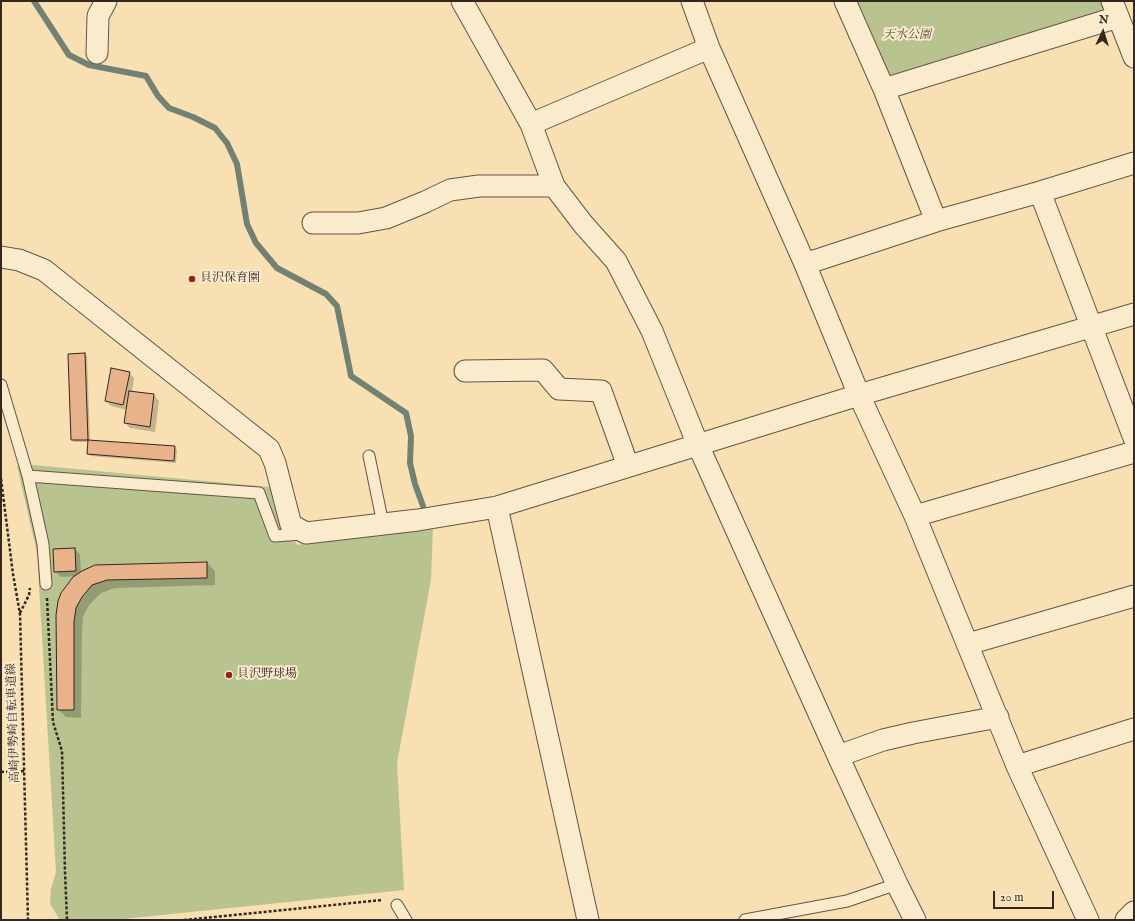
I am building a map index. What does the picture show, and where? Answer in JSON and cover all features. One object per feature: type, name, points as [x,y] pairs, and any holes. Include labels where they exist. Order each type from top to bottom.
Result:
[{"type":"street","points":[[97,53],[98,16],[106,1]]},
{"type":"street","points":[[462,1],[531,124],[554,186],[583,224],[616,261],[652,332],[698,445],[838,756],[915,920]]},
{"type":"street","points":[[692,1],[709,48],[805,264],[859,395],[915,516],[1017,766],[1088,920]]},
{"type":"street","points":[[845,1],[884,89],[936,222]]},
{"type":"street","points":[[884,89],[1115,9],[1134,57]]},
{"type":"street","points":[[531,124],[709,48]]},
{"type":"street","points":[[805,264],[936,222],[1134,163]]},
{"type":"street","points":[[314,223],[358,223],[386,218],[450,190],[479,186],[554,186]]},
{"type":"street","points":[[1040,192],[1134,438]]},
{"type":"street","points":[[1,257],[19,260],[44,270],[269,449],[275,463],[292,525],[306,533],[418,520],[497,507],[859,395],[1134,314]]},
{"type":"street","points":[[465,371],[543,370],[558,388],[601,391],[628,466]]},
{"type":"street","points":[[915,516],[1134,452]]},
{"type":"street","points":[[497,507],[588,920]]},
{"type":"street","points":[[968,644],[1134,596]]},
{"type":"street","points":[[838,756],[883,740],[998,717]]},
{"type":"street","points":[[1017,766],[1134,729]]},
{"type":"street","points":[[1126,920],[1134,912]]},
{"type":"lane","points":[[1,385],[28,476],[43,544],[46,584]]},
{"type":"lane","points":[[369,456],[383,524]]},
{"type":"lane","points":[[28,476],[259,493],[275,536],[306,533]]},
{"type":"lane","points":[[745,920],[847,901],[897,884]]},
{"type":"lane","points":[[397,904],[406,920]]},
{"type":"path","name":"高崎伊勢崎自転車道線","points":[[1,479],[13,574],[20,614],[28,920]]},
{"type":"path","points":[[46,584],[53,722],[62,751],[67,920]]},
{"type":"path","points":[[1,772],[24,771]]},
{"type":"path","points":[[184,920],[382,900],[397,904]]},
{"type":"green space","name":"天水公園","points":[[853,1],[1103,1],[1105,7],[1100,14],[894,77],[883,72]]},
{"type":"green space","name":"貝沢野球場","points":[[33,465],[270,487],[297,545],[433,527],[431,580],[397,763],[404,890],[114,920],[60,920],[50,904],[51,889],[56,872],[37,553],[17,466]]},
{"type":"building","points":[[85,353],[88,440],[71,440],[68,354]]},
{"type":"building","points":[[111,368],[130,372],[123,405],[105,401]]},
{"type":"building","points":[[129,391],[154,394],[150,427],[124,423]]},
{"type":"building","points":[[88,440],[175,446],[174,461],[87,454]]},
{"type":"building","points":[[75,548],[76,571],[54,572],[53,549]]},
{"type":"building","points":[[207,562],[207,578],[107,580],[92,585],[82,597],[76,608],[74,622],[74,710],[57,710],[56,615],[61,593],[73,577],[95,565]]},
{"type":"waterway","points":[[34,1],[69,55],[89,65],[146,76],[158,96],[169,108],[193,117],[215,128],[227,143],[237,164],[247,224],[256,243],[277,268],[326,294],[337,306],[351,376],[406,413],[411,436],[410,463],[415,484],[423,506]]},
{"type":"place","name":"貝沢保育園","points":[[192,279]]},
{"type":"place","name":"貝沢野球場","points":[[229,675]]}]
